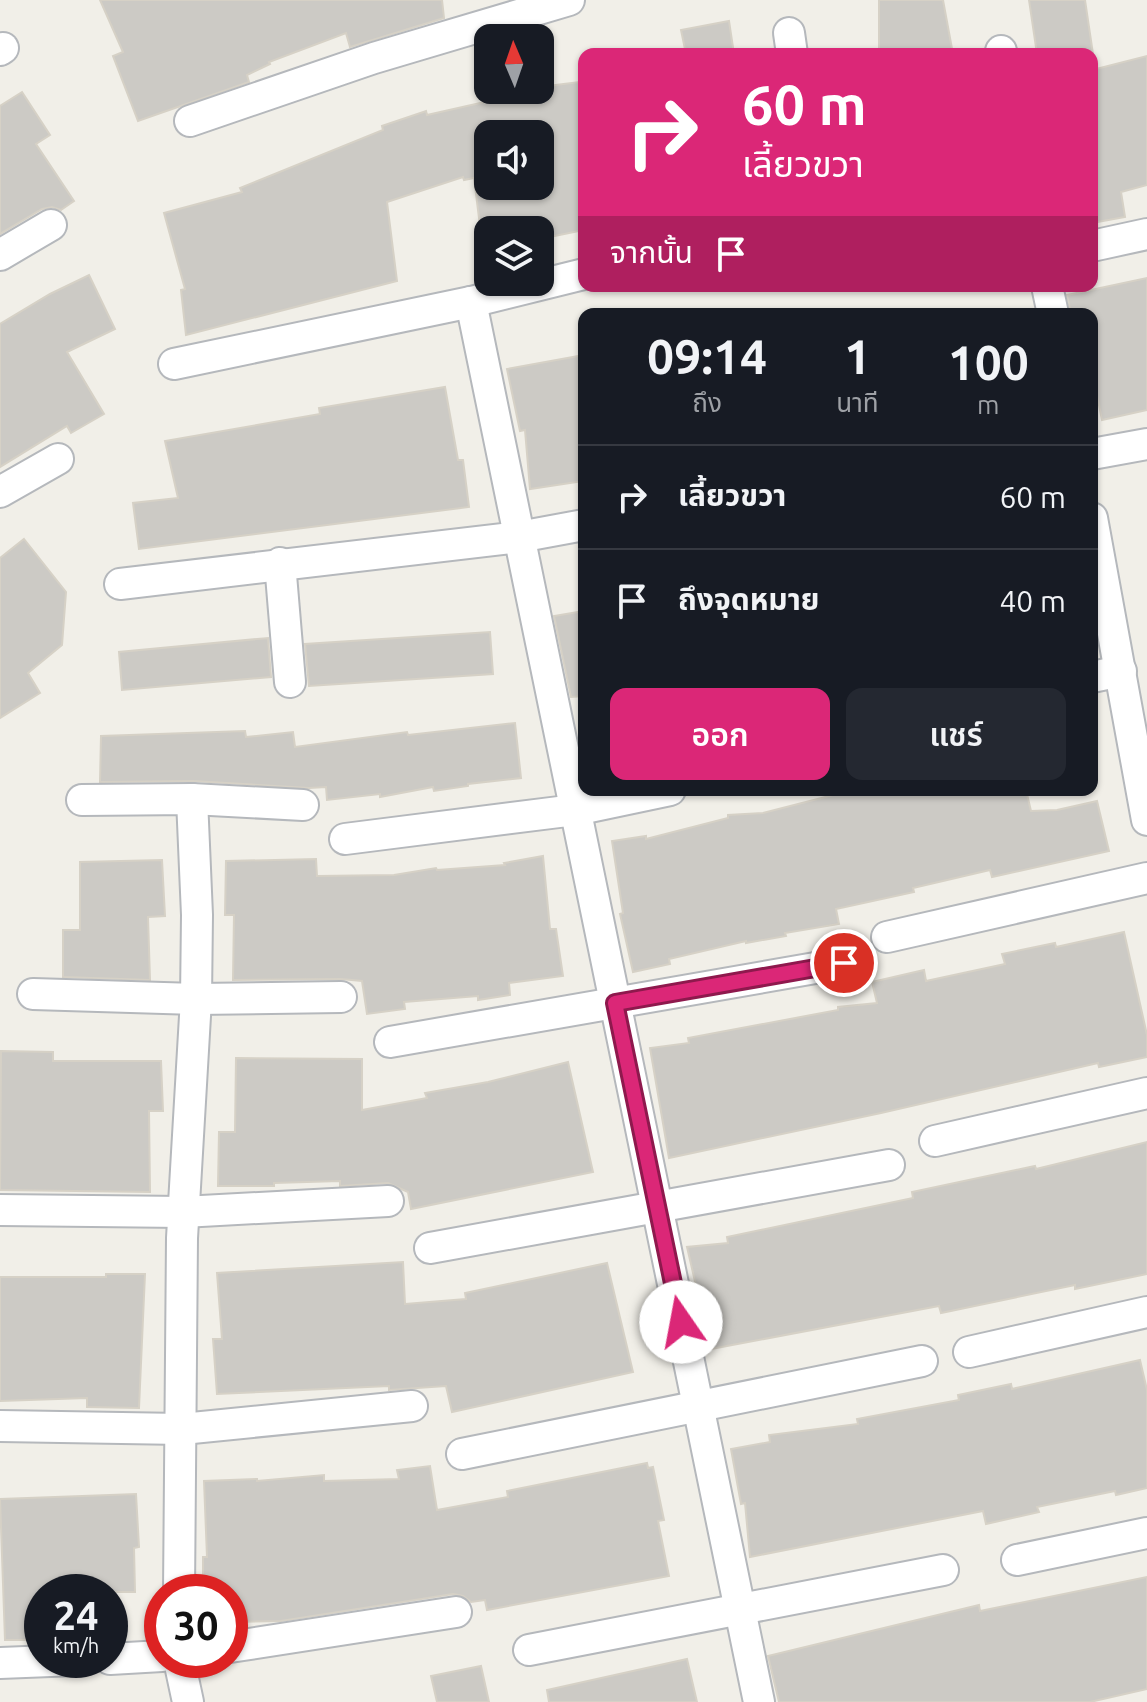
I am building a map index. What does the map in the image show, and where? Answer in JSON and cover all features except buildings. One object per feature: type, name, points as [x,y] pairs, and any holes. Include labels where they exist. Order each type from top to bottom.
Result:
[{"type":"street","points":[[190,121],[374,58],[569,0]]},
{"type":"street","points":[[0,255],[51,225]]},
{"type":"street","points":[[1098,245],[1147,234]]},
{"type":"street","points":[[174,364],[471,302],[578,275]]},
{"type":"street","points":[[471,302],[759,1702]]},
{"type":"street","points":[[1098,453],[1147,444]]},
{"type":"street","points":[[0,492],[58,459]]},
{"type":"street","points":[[120,584],[519,537],[578,526]]},
{"type":"street","points":[[280,563],[290,682]]},
{"type":"street","points":[[1098,585],[1106,674],[1147,820]]},
{"type":"street","points":[[345,839],[575,810],[642,796]]},
{"type":"street","points":[[82,800],[192,799],[303,805]]},
{"type":"street","points":[[179,1574],[183,1212],[196,999],[197,915],[192,799]]},
{"type":"street","points":[[887,937],[1147,878]]},
{"type":"street","points":[[390,1042],[844,963]]},
{"type":"street","points":[[33,994],[196,999],[341,997]]},
{"type":"street","points":[[935,1141],[1147,1093]]},
{"type":"street","points":[[430,1248],[889,1165]]},
{"type":"street","points":[[0,1210],[183,1212],[388,1201]]},
{"type":"street","points":[[969,1352],[1147,1312]]},
{"type":"street","points":[[462,1454],[922,1361]]},
{"type":"street","points":[[0,1426],[182,1429],[412,1406]]},
{"type":"street","points":[[1017,1560],[1147,1533]]},
{"type":"street","points":[[529,1650],[943,1570]]},
{"type":"street","points":[[248,1644],[456,1612]]},
{"type":"street","points":[[0,1663],[24,1662]]},
{"type":"street","points":[[183,1678],[188,1702]]},
{"type":"route","points":[[681,1322],[615,1003],[844,963]]}]
